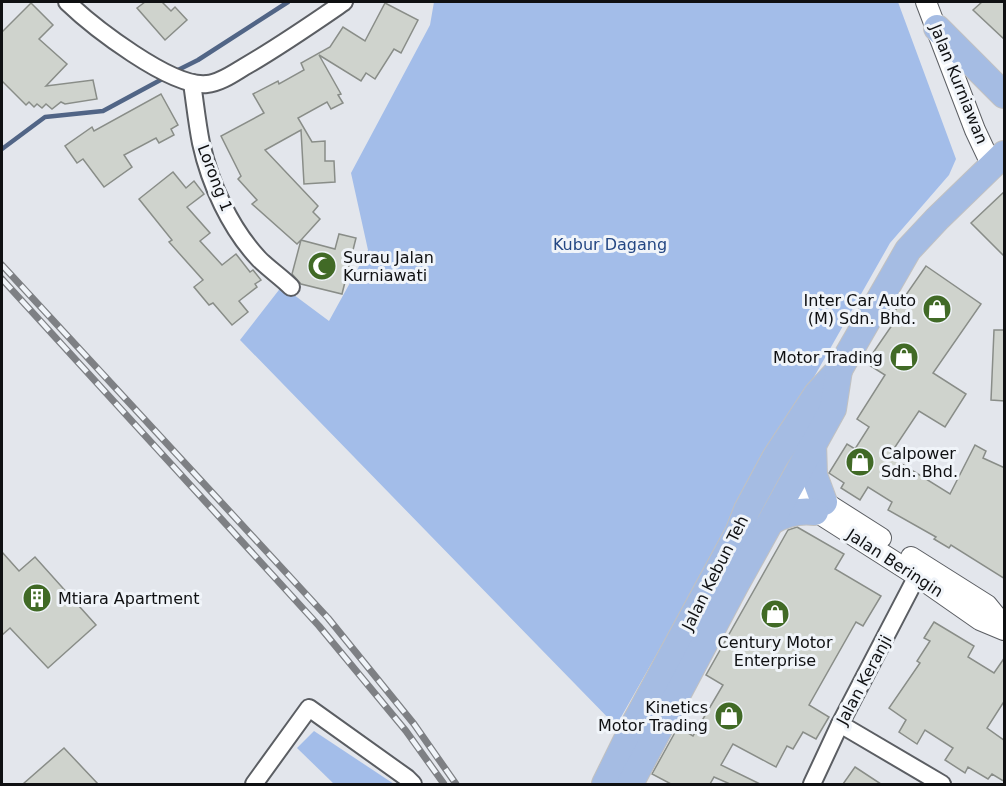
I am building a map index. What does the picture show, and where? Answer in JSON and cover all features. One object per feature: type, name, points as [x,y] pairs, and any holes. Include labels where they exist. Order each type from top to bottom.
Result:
[{"type":"main road","points":[[937,28],[1001,84]]},
{"type":"main road","name":"Jalan Kebun Teh","points":[[605,784],[636,721],[738,533],[747,510],[786,442],[817,394],[839,370],[884,288],[908,250],[998,160]]},
{"type":"main road","name":"Jalan Kebun Teh","points":[[630,784],[772,521],[787,486],[833,409],[839,370]]},
{"type":"main road","points":[[738,533],[760,505],[787,486],[781,468],[786,442]]},
{"type":"main road","points":[[772,521],[795,512],[820,507],[814,475],[813,443]]},
{"type":"street","points":[[70,2],[144,62],[188,81],[208,84],[275,49],[344,2]]},
{"type":"street","name":"Jalan Kurniawan","points":[[926,2],[975,130],[998,160]]},
{"type":"street","name":"Lorong 1","points":[[188,81],[201,143],[223,206],[259,258],[291,287]]},
{"type":"street","name":"Jalan Beringin","points":[[787,486],[987,605],[1005,628]]},
{"type":"street","name":"Jalan Beringin","points":[[820,507],[980,620],[1005,628]]},
{"type":"street","name":"Jalan Keranji","points":[[812,784],[840,724],[917,576]]},
{"type":"street","points":[[254,784],[309,708],[413,784]]},
{"type":"street","points":[[840,724],[942,784]]},
{"type":"green space","name":"Kubur Dagang","points":[[434,2],[898,2],[956,159],[949,175],[890,243],[616,726],[240,340],[282,286],[329,321],[368,250],[351,173],[430,25]]},
{"type":"green space","points":[[314,731],[394,784],[334,784],[297,748]]},
{"type":"building","points":[[145,2],[162,2],[171,11],[175,7],[187,20],[165,40],[137,8]]},
{"type":"building","points":[[982,2],[1005,2],[1005,40],[973,10]]},
{"type":"building","points":[[31,3],[53,25],[39,39],[67,64],[46,86],[93,80],[97,99],[65,104],[61,102],[52,109],[46,104],[42,108],[37,104],[34,107],[29,102],[26,105],[2,81],[2,32]]},
{"type":"building","points":[[385,3],[418,20],[401,53],[394,49],[375,79],[366,73],[361,81],[319,55],[341,94],[338,95],[343,103],[331,109],[327,102],[298,118],[312,142],[325,141],[325,161],[334,161],[335,182],[304,184],[301,130],[265,150],[318,206],[313,212],[320,219],[297,244],[252,204],[257,200],[238,179],[241,176],[221,136],[264,113],[253,94],[278,81],[279,84],[304,70],[301,63],[330,47],[343,27],[365,41]]},
{"type":"building","points":[[161,94],[178,125],[171,129],[174,135],[159,143],[156,138],[124,155],[132,167],[104,187],[83,159],[77,163],[65,146],[92,127],[94,131]]},
{"type":"building","points":[[173,172],[186,188],[194,181],[204,194],[187,207],[210,233],[200,241],[222,265],[236,254],[250,272],[253,270],[261,280],[255,284],[257,287],[239,301],[248,312],[232,325],[213,303],[209,305],[194,287],[203,280],[169,242],[172,240],[139,199]]},
{"type":"building","points":[[1005,191],[1005,257],[971,223]]},
{"type":"building","name":"Surau Jalan Kurniawati","points":[[339,234],[356,238],[342,294],[301,284],[292,274],[301,240],[335,249]]},
{"type":"building","points":[[926,266],[981,304],[933,373],[966,394],[945,427],[919,411],[889,456],[950,494],[975,445],[986,451],[983,458],[1005,468],[1005,579],[951,545],[949,548],[934,539],[936,537],[888,510],[892,502],[868,487],[860,500],[841,488],[844,483],[829,473],[847,444],[855,449],[869,427],[857,419],[885,375],[866,363],[897,318],[892,315]]},
{"type":"building","points":[[994,330],[1005,330],[1005,401],[991,400]]},
{"type":"building","points":[[797,527],[844,554],[835,569],[881,596],[863,626],[856,622],[809,705],[829,717],[816,739],[803,732],[793,749],[787,746],[776,767],[733,744],[721,765],[760,784],[730,784],[714,777],[710,784],[671,784],[652,774],[678,727],[693,736],[723,685],[706,675],[788,530]]},
{"type":"building","name":"Mtiara Apartment","points":[[2,552],[19,571],[35,557],[96,625],[48,668],[10,628],[2,635]]},
{"type":"building","points":[[934,622],[974,646],[968,657],[994,673],[1005,657],[1005,700],[987,728],[1005,741],[1005,782],[992,774],[988,779],[968,767],[965,773],[945,760],[953,748],[925,730],[917,744],[899,732],[906,720],[889,708],[920,663],[917,661],[930,641],[924,638]]},
{"type":"building","points":[[64,748],[98,784],[23,784]]},
{"type":"building","points":[[855,767],[881,784],[843,784]]},
{"type":"waterway","points":[[176,71],[198,60],[288,2]]},
{"type":"waterway","points":[[2,149],[45,117],[103,111],[166,77]]},
{"type":"railway","points":[[2,265],[328,618],[414,724],[456,784]]},
{"type":"railway","points":[[2,279],[319,626],[406,731],[444,784]]},
{"type":"place","name":"Surau Jalan Kurniawati","points":[[322,266]]},
{"type":"place","name":"Inter Car Auto (M) Sdn. Bhd.","points":[[937,309]]},
{"type":"place","name":"Motor Trading","points":[[904,357]]},
{"type":"place","name":"Calpower Sdn. Bhd.","points":[[860,462]]},
{"type":"place","name":"Mtiara Apartment","points":[[37,598]]},
{"type":"place","name":"Century Motor Enterprise","points":[[775,614]]},
{"type":"place","name":"Kinetics Motor Trading","points":[[729,716]]}]
